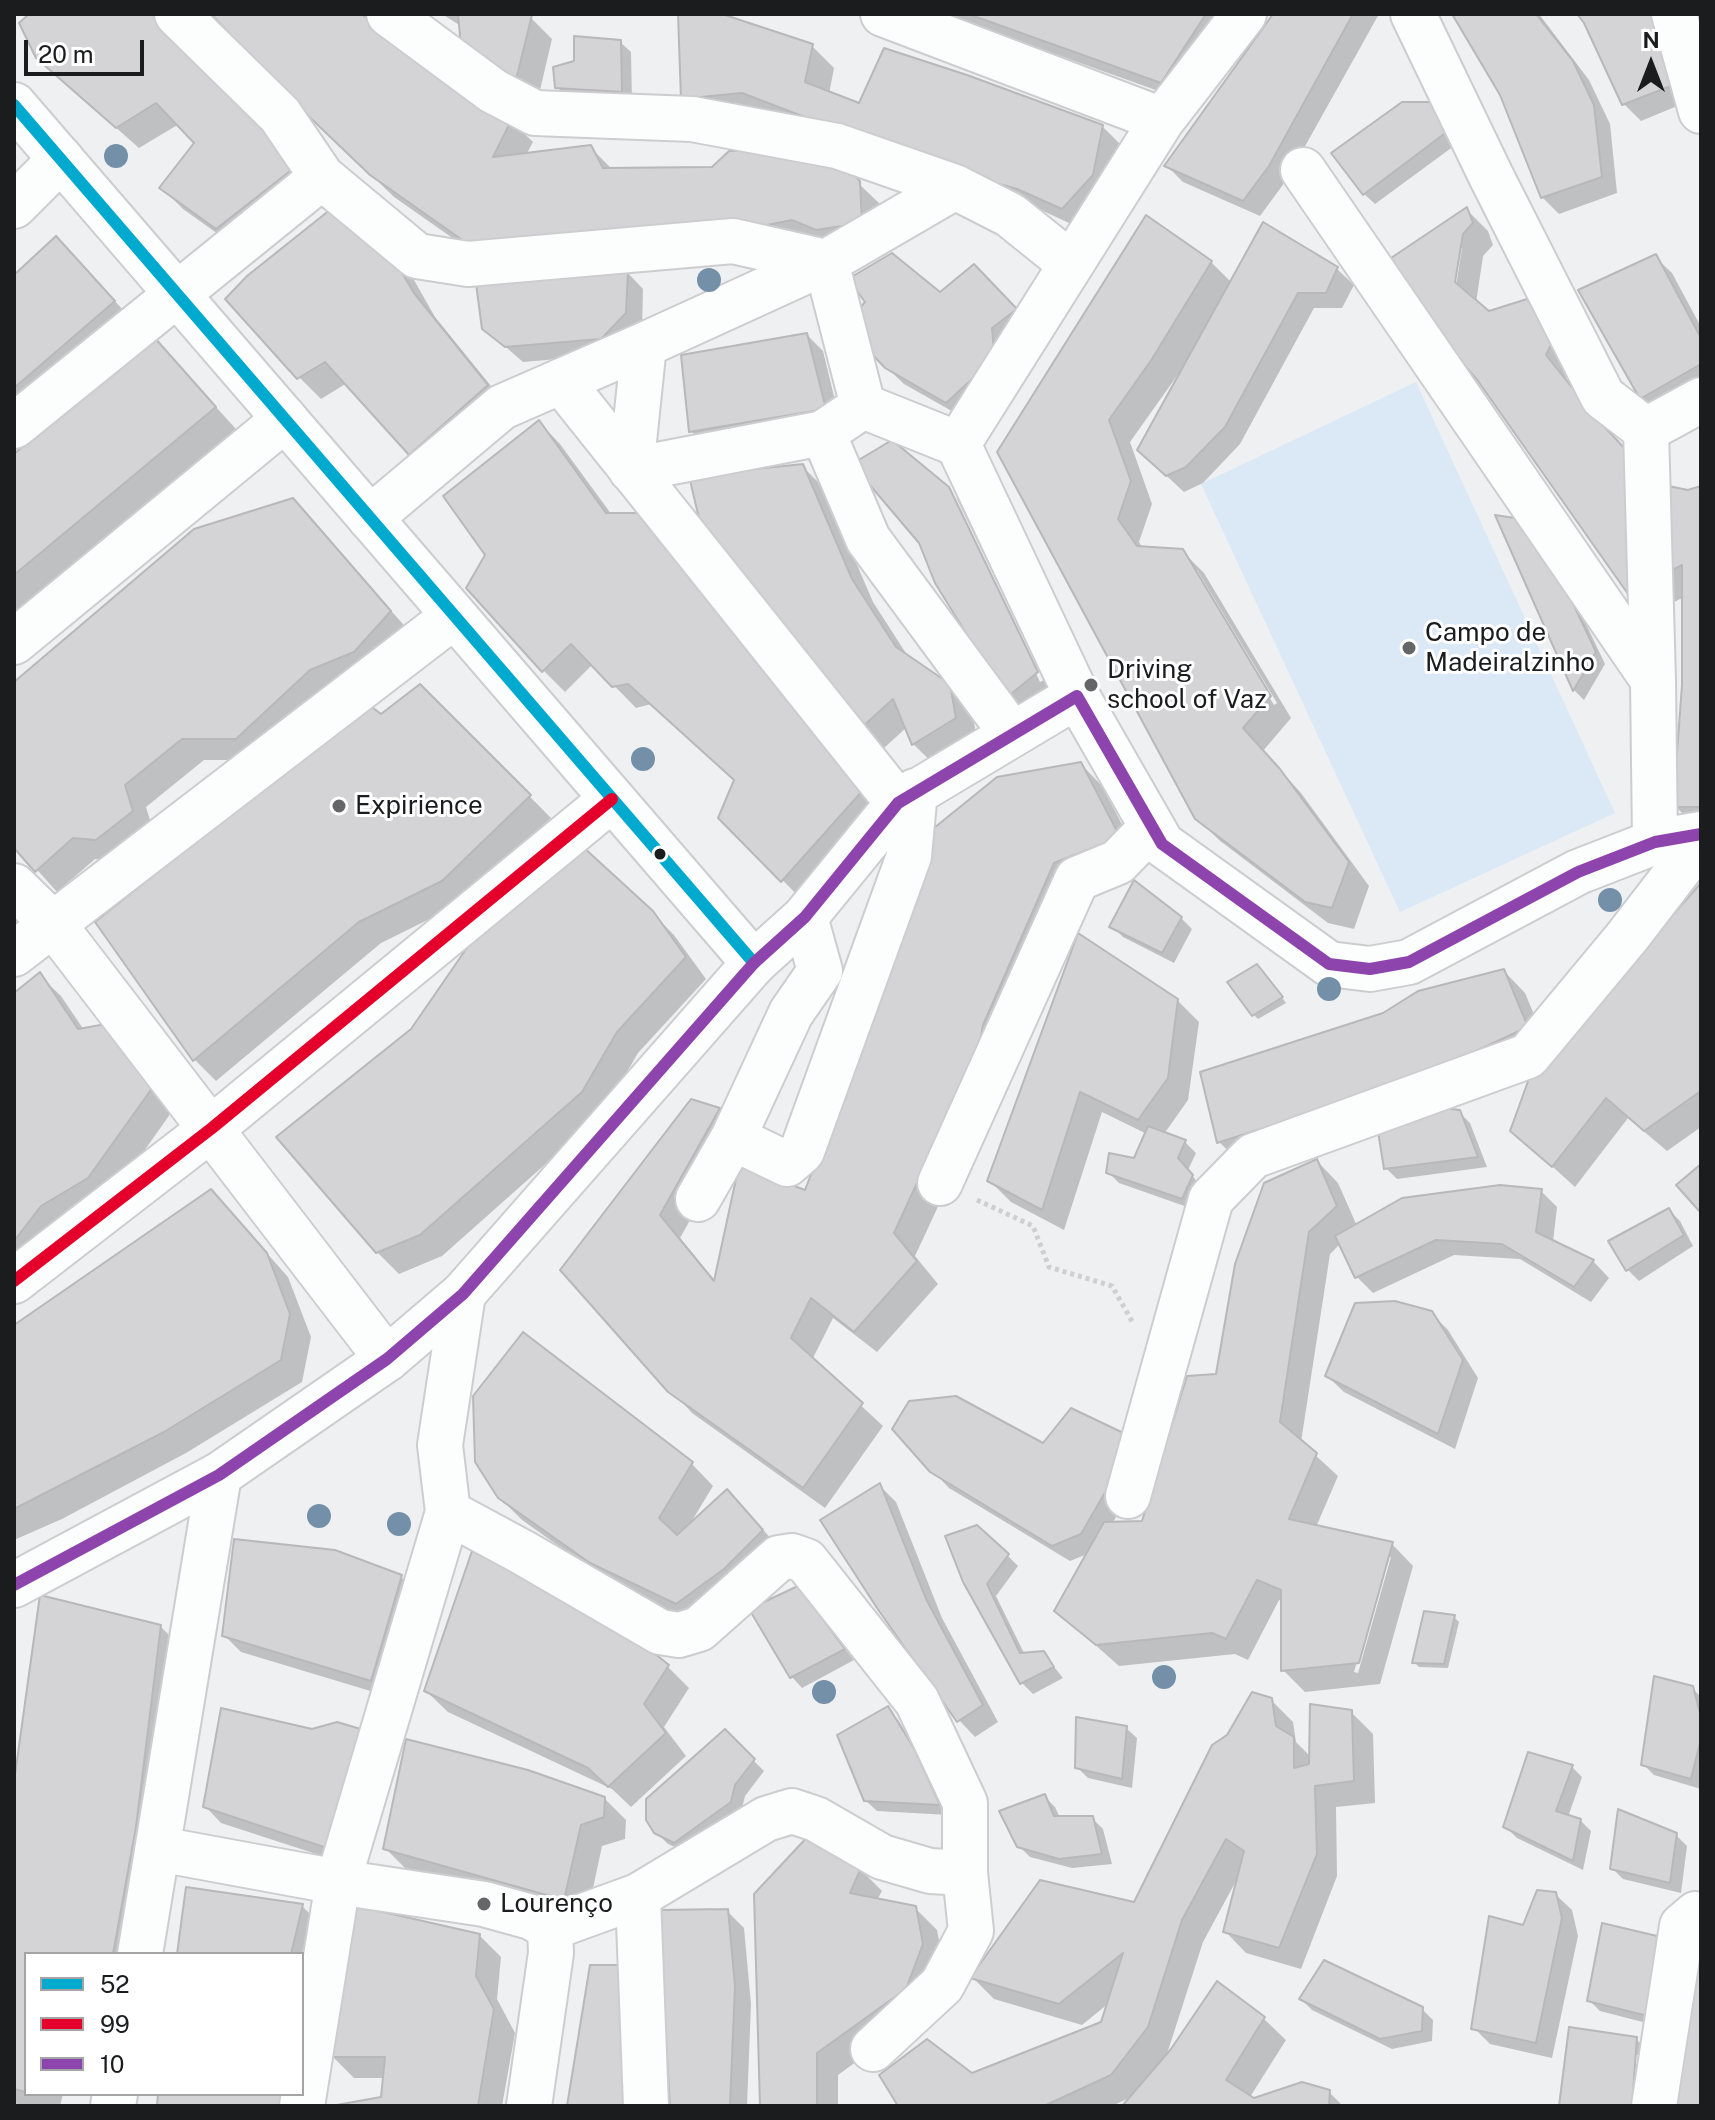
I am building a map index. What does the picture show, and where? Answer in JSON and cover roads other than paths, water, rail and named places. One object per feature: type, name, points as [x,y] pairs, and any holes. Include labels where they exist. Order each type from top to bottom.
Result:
[{"type":"street","points":[[177,14],[280,115],[322,177],[417,256],[468,264],[733,241],[826,262]]},
{"type":"street","points":[[389,14],[493,91],[535,113],[692,119],[837,146],[955,187],[1010,215],[1071,264]]},
{"type":"street","points":[[883,14],[1162,120]]},
{"type":"street","points":[[958,444],[1162,120],[1244,14]]},
{"type":"street","points":[[1413,14],[1603,397],[1646,430]]},
{"type":"street","points":[[1674,14],[1701,111]]},
{"type":"street","points":[[14,105],[754,963]]},
{"type":"street","points":[[14,206],[61,159]]},
{"type":"street","points":[[1303,170],[1653,680]]},
{"type":"street","points":[[14,426],[322,177]]},
{"type":"street","points":[[370,518],[502,407],[826,262],[955,187]]},
{"type":"street","points":[[826,262],[863,406]]},
{"type":"street","points":[[631,470],[644,345]]},
{"type":"street","points":[[561,381],[631,470],[906,797],[909,856],[802,1151],[787,1164],[733,1138]]},
{"type":"street","points":[[1646,430],[1701,400]]},
{"type":"street","points":[[631,470],[823,433],[863,406]]},
{"type":"street","points":[[863,406],[958,444],[1077,696],[1162,844],[1329,964],[1370,969],[1409,962],[1578,872],[1655,842],[1701,834]]},
{"type":"street","points":[[14,642],[285,419]]},
{"type":"street","points":[[1646,430],[1655,842]]},
{"type":"street","points":[[823,433],[868,539],[1012,734]]},
{"type":"street","points":[[14,954],[454,616]]},
{"type":"street","points":[[14,1585],[219,1475],[387,1359],[463,1294],[754,963],[805,917],[906,797],[1077,696]]},
{"type":"street","points":[[14,1281],[212,1128],[612,799]]},
{"type":"street","points":[[940,1183],[1077,879],[1118,862],[1152,827]]},
{"type":"street","points":[[1128,1496],[1211,1199],[1253,1156],[1528,1056],[1627,937],[1701,841]]},
{"type":"street","points":[[14,886],[54,925],[387,1359]]},
{"type":"street","points":[[698,1199],[733,1138],[791,1013],[820,971],[805,917]]},
{"type":"street","points":[[304,2094],[338,1882],[448,1512],[440,1445],[463,1294]]},
{"type":"street","points":[[140,1952],[219,1475]]},
{"type":"street","points":[[448,1512],[660,1632],[679,1635],[699,1629],[779,1558],[792,1556],[806,1561],[917,1701],[965,1803],[965,1873],[971,1931],[942,1985],[873,2049]]},
{"type":"street","points":[[550,1928],[638,1896],[766,1819],[792,1811],[816,1819],[882,1857],[930,1871],[965,1873]]},
{"type":"street","points":[[159,1849],[338,1882],[484,1904],[531,1917],[550,1928]]},
{"type":"street","points":[[638,1896],[646,2106]]},
{"type":"street","points":[[1654,2106],[1682,1926],[1696,1914],[1701,1915]]},
{"type":"street","points":[[529,2106],[551,1953],[550,1928]]},
{"type":"place","name":"Campo de Madeiralzinho","points":[[1409,648]]},
{"type":"place","name":"Driving school of Vaz","points":[[1091,685]]},
{"type":"place","name":"Expirience","points":[[339,806]]},
{"type":"place","name":"Lourenço","points":[[484,1904]]}]
